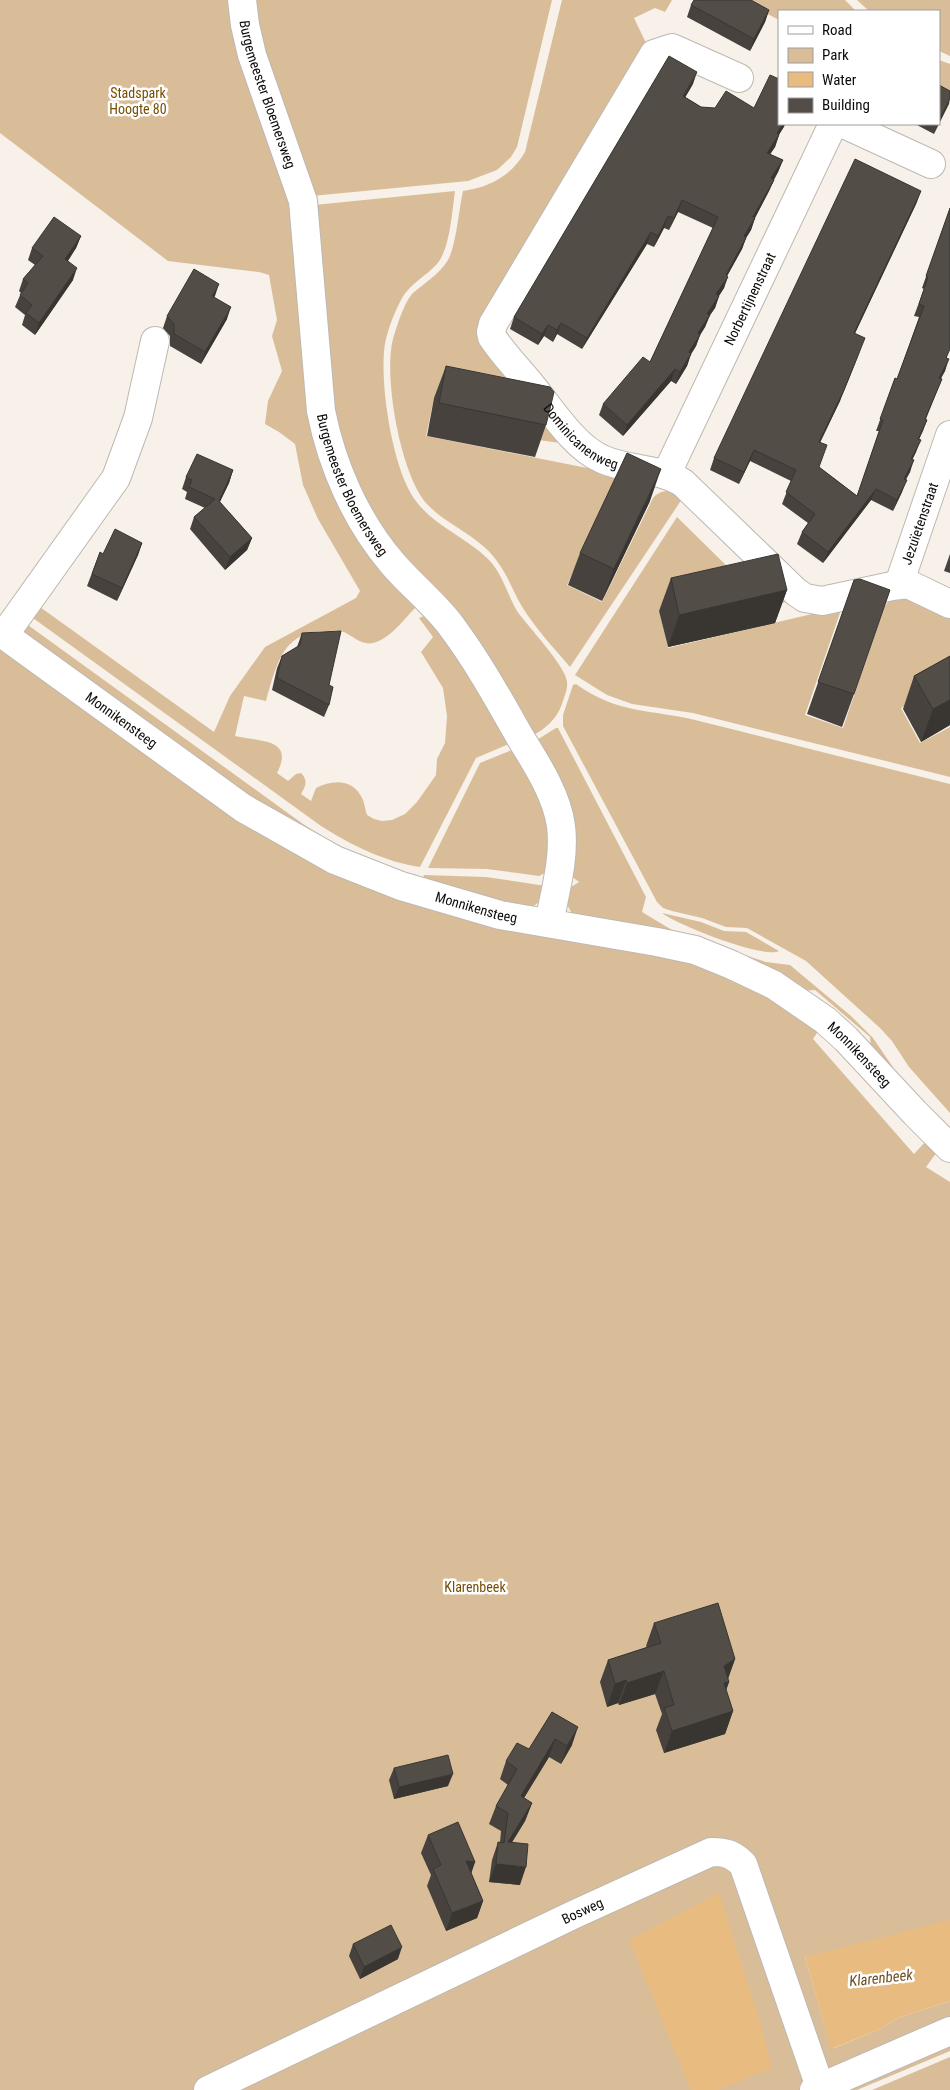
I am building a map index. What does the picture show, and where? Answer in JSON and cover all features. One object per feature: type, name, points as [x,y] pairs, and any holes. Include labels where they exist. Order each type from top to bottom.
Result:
[{"type":"street","name":"Burgemeester Bloemersweg","points":[[242,0],[244,26],[256,69],[304,201],[321,411],[327,440],[341,477],[372,537],[393,564],[451,626],[468,648],[501,702],[550,791],[561,827],[562,851],[549,923]]},
{"type":"street","name":"Dominicanenweg","points":[[739,78],[672,48],[654,54],[491,328],[494,341],[587,450],[604,460],[666,475],[682,483],[796,592],[805,598],[822,601],[899,584],[916,587],[950,604]]},
{"type":"street","name":"Norbertijnenstraat","points":[[666,475],[833,125]]},
{"type":"street","points":[[846,125],[931,164]]},
{"type":"street","name":"Monnikensteeg","points":[[155,341],[138,418],[116,478],[2,633],[220,793],[335,860],[436,898],[500,915],[695,950],[774,985],[825,1020],[846,1039],[914,1113],[950,1148]]},
{"type":"street","name":"Jezuïetenstraat","points":[[899,584],[950,435]]},
{"type":"street","name":"Bosweg","points":[[208,2090],[574,1914],[711,1852],[724,1852],[733,1855],[743,1864],[817,2089],[950,2031]]},
{"type":"green space","name":"Stadspark Hoogte 80","points":[[0,0],[231,0],[289,197],[310,413],[416,607],[390,634],[374,643],[364,643],[344,632],[337,631],[311,633],[299,637],[283,653],[273,676],[266,701],[244,696],[235,736],[264,741],[278,747],[282,753],[277,773],[288,781],[296,774],[301,773],[306,783],[301,794],[311,801],[316,788],[336,782],[354,788],[363,800],[367,815],[374,819],[382,821],[392,820],[405,814],[417,802],[436,775],[437,759],[445,743],[447,716],[443,688],[421,652],[433,637],[419,618],[427,615],[444,635],[511,743],[476,758],[420,867],[381,857],[344,840],[321,826],[26,613],[33,602],[214,732],[230,696],[265,647],[356,598],[360,591],[318,519],[303,485],[295,444],[265,424],[268,401],[282,371],[272,336],[277,320],[269,275],[259,272],[168,261],[0,133]]},
{"type":"green space","points":[[253,0],[552,0],[517,147],[511,157],[497,170],[468,181],[312,196],[270,82]]},
{"type":"green space","points":[[562,0],[672,0],[665,12],[655,8],[634,18],[648,47],[483,326],[560,443],[539,440],[543,420],[434,398],[426,436],[632,477],[615,485],[567,585],[602,602],[653,498],[660,493],[668,491],[684,496],[570,667],[526,613],[493,556],[478,542],[436,512],[418,492],[402,450],[390,377],[393,339],[401,316],[412,294],[436,274],[451,254],[463,191],[482,187],[499,179],[513,168],[525,152]]},
{"type":"green space","points":[[741,0],[845,0],[855,10],[778,10],[778,19]]},
{"type":"green space","points":[[857,0],[950,0],[950,56],[940,51],[940,10],[868,10]]},
{"type":"green space","points":[[940,60],[950,64],[950,98],[940,93]]},
{"type":"green space","points":[[455,191],[450,230],[445,249],[437,264],[405,293],[388,331],[384,368],[386,404],[398,462],[410,492],[417,503],[436,520],[487,558],[500,576],[517,611],[554,657],[565,675],[567,687],[560,710],[550,723],[532,736],[400,556],[364,502],[332,412],[314,205]]},
{"type":"green space","points":[[677,517],[737,576],[752,562],[788,598],[786,602],[771,605],[767,586],[659,610],[668,648],[842,607],[805,715],[843,728],[884,607],[892,597],[906,594],[950,616],[950,681],[901,708],[920,743],[950,727],[950,777],[693,713],[632,704],[607,695],[575,675]]},
{"type":"green space","points":[[21,620],[303,824],[358,855],[417,875],[416,879],[339,849],[250,799],[14,629]]},
{"type":"green space","name":"Klarenbeek","points":[[0,647],[67,698],[147,754],[391,897],[692,959],[752,985],[819,1030],[813,1039],[914,1154],[926,1141],[937,1152],[926,1167],[950,1182],[950,1937],[805,1957],[827,2034],[834,2048],[878,2030],[900,2017],[950,2001],[950,2051],[857,2090],[0,2090]]},
{"type":"green space","points":[[576,684],[591,694],[620,706],[695,720],[950,784],[950,1113],[909,1067],[892,1041],[880,1028],[806,961],[747,928],[726,927],[702,918],[663,908],[657,902],[563,726],[563,715],[573,685]]},
{"type":"green space","points":[[558,728],[646,897],[642,912],[672,930],[700,941],[766,962],[790,965],[851,1016],[873,1038],[899,1076],[875,1049],[871,1048],[870,1037],[815,990],[801,991],[575,916],[572,913],[567,904],[568,889],[579,882],[571,876],[535,741]]},
{"type":"green space","points":[[514,749],[537,790],[549,826],[547,872],[539,876],[487,869],[428,868],[480,763]]},
{"type":"green space","points":[[424,875],[486,877],[546,886],[540,900],[529,908],[422,881]]},
{"type":"green space","points":[[662,913],[701,922],[724,931],[746,932],[779,951],[770,952],[739,946],[684,925]]},
{"type":"green space","points":[[950,2057],[950,2090],[872,2090]]},
{"type":"water","points":[[719,1893],[760,2021],[772,2068],[717,2090],[691,2090],[629,1940]]},
{"type":"water","points":[[950,1920],[950,2001],[900,2017],[878,2030],[831,2049],[805,1957]]},
{"type":"building","points":[[694,0],[751,0],[769,10],[754,39],[691,5]]},
{"type":"building","points":[[669,56],[697,72],[683,96],[701,107],[715,108],[726,91],[754,108],[770,75],[778,79],[778,125],[782,125],[777,133],[779,135],[767,153],[783,160],[771,178],[774,180],[753,217],[755,218],[744,236],[746,238],[726,275],[728,277],[716,294],[719,296],[707,314],[710,315],[698,333],[700,335],[689,352],[691,354],[680,372],[675,369],[627,425],[603,404],[643,357],[650,362],[718,217],[682,200],[674,218],[668,216],[658,236],[651,232],[587,338],[561,323],[557,330],[548,325],[542,334],[514,317]]},
{"type":"building","points":[[940,86],[950,91],[950,98],[940,118]]},
{"type":"building","points":[[855,159],[921,191],[854,333],[865,338],[844,390],[819,442],[827,445],[819,467],[857,496],[883,420],[880,419],[924,306],[919,304],[928,277],[926,276],[950,208],[950,349],[946,358],[949,359],[939,378],[942,379],[918,439],[921,440],[911,459],[914,460],[904,479],[907,480],[897,500],[876,489],[828,552],[802,532],[815,514],[786,492],[796,470],[754,450],[744,472],[714,458]]},
{"type":"building","points":[[54,217],[81,236],[65,259],[77,268],[39,323],[26,313],[32,305],[20,295],[28,283],[23,279],[43,256],[32,248]]},
{"type":"building","points":[[194,269],[219,284],[212,296],[231,307],[205,352],[174,334],[174,324],[167,316]]},
{"type":"building","points":[[446,366],[550,387],[554,392],[546,425],[439,403]]},
{"type":"building","points":[[627,453],[661,469],[614,569],[580,553]]},
{"type":"building","points":[[197,454],[233,470],[219,501],[252,538],[230,557],[194,517],[215,499],[189,487],[192,480],[186,477]]},
{"type":"building","points":[[115,529],[142,543],[122,588],[92,574],[100,552],[103,554]]},
{"type":"building","points":[[778,554],[787,590],[679,615],[671,578]]},
{"type":"building","points":[[860,579],[890,590],[854,694],[818,682],[854,580]]},
{"type":"building","points":[[341,631],[329,685],[333,687],[329,705],[277,678],[282,656],[300,645],[302,633]]},
{"type":"building","points":[[950,656],[950,700],[933,709],[914,676]]},
{"type":"building","points":[[718,1603],[735,1659],[724,1666],[729,1682],[724,1683],[733,1711],[672,1731],[664,1708],[674,1705],[664,1671],[627,1683],[626,1680],[615,1684],[608,1660],[661,1643],[654,1623]]},
{"type":"building","points":[[552,1712],[578,1727],[567,1746],[555,1739],[521,1796],[532,1803],[508,1842],[528,1844],[526,1867],[496,1864],[498,1842],[504,1843],[508,1813],[496,1806],[517,1769],[506,1761],[517,1743],[529,1749]]},
{"type":"building","points":[[448,1755],[453,1774],[399,1787],[394,1768]]},
{"type":"building","points":[[458,1822],[475,1862],[466,1861],[483,1901],[452,1913],[433,1869],[441,1865],[428,1835]]},
{"type":"building","points":[[391,1925],[402,1947],[364,1967],[353,1944]]}]
